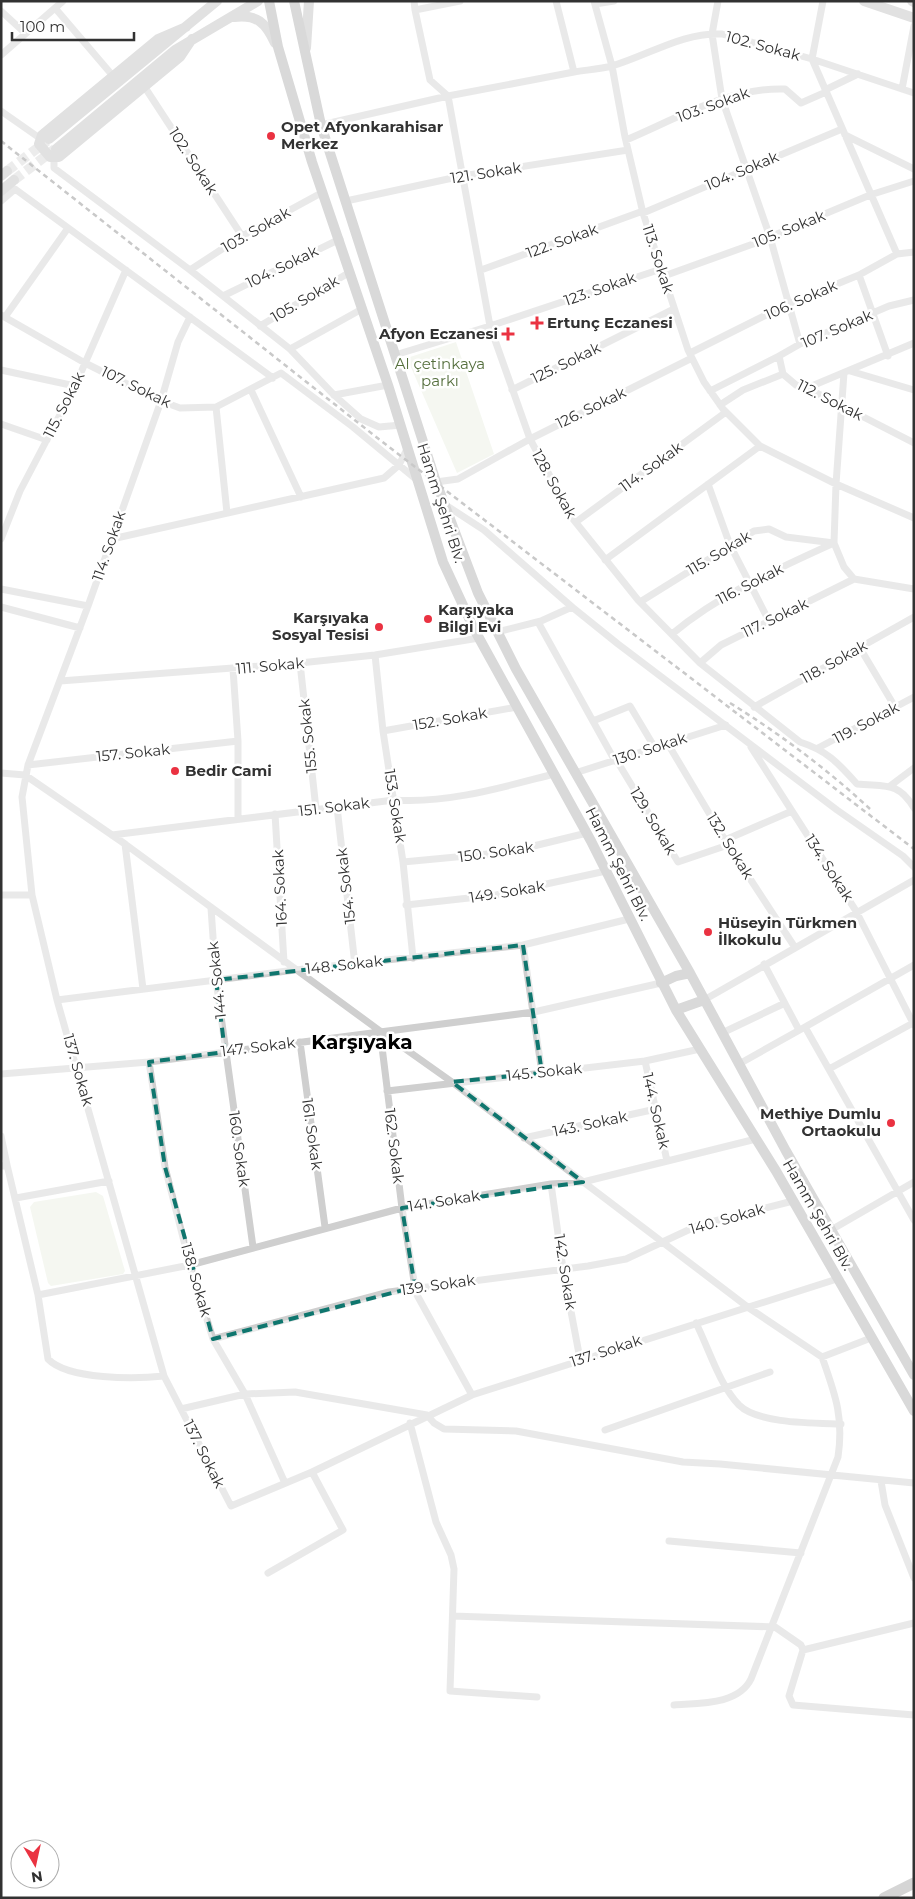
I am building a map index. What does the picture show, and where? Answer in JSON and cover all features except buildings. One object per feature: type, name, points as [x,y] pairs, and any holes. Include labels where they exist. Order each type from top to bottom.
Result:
[{"type":"highway","points":[[884,1898],[914,1883]]},
{"type":"main road","points":[[195,19],[208,1]]},
{"type":"main road","points":[[217,1],[39,144],[50,157],[168,56],[192,39],[258,1]]},
{"type":"main road","name":"Hamm Şehri Blv.","points":[[269,1],[278,48],[323,192],[388,384],[442,562],[479,638],[587,833],[676,1010],[793,1201],[914,1411]]},
{"type":"main road","name":"Hamm Şehri Blv.","points":[[294,1],[321,125],[443,503],[478,593],[575,773],[690,973],[831,1230],[914,1375]]},
{"type":"main road","points":[[306,51],[309,1]]},
{"type":"main road","points":[[864,1],[914,18]]},
{"type":"main road","points":[[230,17],[246,16],[256,18],[265,24],[278,48]]},
{"type":"main road","points":[[45,139],[42,135],[158,39],[186,27]]},
{"type":"main road","points":[[55,153],[59,157],[180,57],[192,39]]},
{"type":"main road","points":[[1,191],[14,180]]},
{"type":"main road","points":[[661,983],[676,976],[690,973]]},
{"type":"main road","points":[[676,1010],[704,1000]]},
{"type":"street","points":[[1,55],[63,1]]},
{"type":"street","points":[[414,1],[430,80],[448,96]]},
{"type":"street","points":[[415,10],[460,1]]},
{"type":"street","points":[[556,1],[574,72]]},
{"type":"street","points":[[595,3],[614,1]]},
{"type":"street","points":[[718,1],[712,34],[722,99],[770,237],[800,344]]},
{"type":"street","points":[[823,1],[812,59],[897,254]]},
{"type":"street","name":"113. Sokak","points":[[595,3],[612,66],[628,150],[643,212],[691,356],[710,391],[726,412],[760,446],[836,484],[914,518]]},
{"type":"street","points":[[54,8],[113,76]]},
{"type":"street","points":[[1,11],[25,33]]},
{"type":"street","points":[[902,89],[914,26]]},
{"type":"street","name":"102. Sokak","points":[[321,125],[448,96],[612,66],[695,35],[712,34],[722,34],[812,59],[914,93]]},
{"type":"street","points":[[826,91],[858,74]]},
{"type":"street","name":"102. Sokak","points":[[144,86],[242,236]]},
{"type":"street","name":"103. Sokak","points":[[626,140],[722,99],[761,88],[785,88],[801,103],[826,91]]},
{"type":"street","name":"128. Sokak","points":[[448,96],[490,326],[530,439],[576,522],[640,602],[700,664],[800,742],[818,748],[833,757],[857,784],[890,786]]},
{"type":"street","points":[[1,111],[45,139]]},
{"type":"street","points":[[843,132],[914,169]]},
{"type":"street","name":"104. Sokak","points":[[643,212],[747,168],[843,132]]},
{"type":"street","name":"121. Sokak","points":[[346,201],[462,176],[628,150]]},
{"type":"street","points":[[55,153],[54,168],[190,270],[290,349],[334,395],[361,419],[379,426],[401,425]]},
{"type":"street","name":"105. Sokak","points":[[662,273],[770,237],[870,195],[914,181]]},
{"type":"street","points":[[1,201],[16,189],[273,378],[281,373],[419,482]]},
{"type":"street","name":"103. Sokak","points":[[190,270],[242,236],[323,192]]},
{"type":"street","name":"122. Sokak","points":[[481,270],[643,212]]},
{"type":"street","points":[[3,316],[68,228]]},
{"type":"street","name":"104. Sokak","points":[[223,296],[340,238]]},
{"type":"street","name":"106. Sokak","points":[[691,356],[788,304],[859,275],[897,254],[914,252]]},
{"type":"street","name":"115. Sokak","points":[[1,539],[20,491],[75,386],[126,270]]},
{"type":"street","name":"105. Sokak","points":[[260,326],[350,272]]},
{"type":"street","name":"123. Sokak","points":[[395,355],[662,273]]},
{"type":"street","points":[[859,275],[888,356]]},
{"type":"street","name":"107. Sokak","points":[[710,391],[800,344],[889,306],[914,300]]},
{"type":"street","points":[[290,349],[362,309]]},
{"type":"street","name":"125. Sokak","points":[[512,390],[674,309]]},
{"type":"street","name":"107. Sokak","points":[[3,316],[85,362],[161,401],[180,408],[216,407],[273,378]]},
{"type":"street","name":"114. Sokak","points":[[25,774],[80,628],[161,401],[178,342],[190,317]]},
{"type":"street","points":[[807,388],[832,376],[888,356],[914,343]]},
{"type":"street","name":"126. Sokak","points":[[436,482],[458,479],[530,439],[691,356]]},
{"type":"street","points":[[779,356],[784,374]]},
{"type":"street","points":[[1,370],[75,386]]},
{"type":"street","points":[[847,372],[914,390]]},
{"type":"street","points":[[847,372],[842,406],[836,484],[834,543],[844,567],[854,579],[914,590]]},
{"type":"street","name":"112. Sokak","points":[[720,405],[743,390],[784,374],[796,384],[914,443]]},
{"type":"street","points":[[334,395],[388,384]]},
{"type":"street","points":[[251,390],[301,497]]},
{"type":"street","points":[[216,407],[227,513]]},
{"type":"street","name":"114. Sokak","points":[[576,522],[726,412]]},
{"type":"street","points":[[1,424],[47,440]]},
{"type":"street","points":[[605,560],[760,446]]},
{"type":"street","points":[[112,539],[384,478],[399,466],[408,447]]},
{"type":"street","points":[[708,484],[730,545],[748,584],[769,621]]},
{"type":"street","points":[[443,503],[484,530],[572,607],[837,810],[903,856],[914,866]]},
{"type":"street","name":"115. Sokak","points":[[640,602],[754,531],[769,530],[786,537],[834,543]]},
{"type":"street","name":"116. Sokak","points":[[672,634],[700,610],[748,584],[834,543]]},
{"type":"street","name":"117. Sokak","points":[[700,664],[721,645],[854,579]]},
{"type":"street","points":[[1,589],[88,606]]},
{"type":"street","points":[[1,607],[80,628]]},
{"type":"street","points":[[498,632],[538,622],[572,607]]},
{"type":"street","name":"118. Sokak","points":[[754,707],[914,617]]},
{"type":"street","points":[[538,622],[616,761]]},
{"type":"street","name":"111. Sokak","points":[[60,682],[300,663],[375,655],[479,638]]},
{"type":"street","points":[[860,648],[894,707]]},
{"type":"street","name":"153. Sokak","points":[[375,655],[383,730],[403,862],[413,958]]},
{"type":"street","name":"155. Sokak","points":[[300,663],[316,809]]},
{"type":"street","points":[[233,669],[238,741],[238,819]]},
{"type":"street","name":"119. Sokak","points":[[818,748],[914,697]]},
{"type":"street","points":[[593,721],[630,706],[655,748]]},
{"type":"street","name":"152. Sokak","points":[[383,730],[517,707]]},
{"type":"street","name":"130. Sokak","points":[[575,773],[726,725]]},
{"type":"street","name":"157. Sokak","points":[[28,765],[238,741]]},
{"type":"street","name":"134. Sokak","points":[[748,742],[856,912],[913,1024]]},
{"type":"street","name":"132. Sokak","points":[[668,744],[726,842],[794,946]]},
{"type":"street","name":"129. Sokak","points":[[616,761],[678,862],[726,842]]},
{"type":"street","points":[[890,786],[914,768]]},
{"type":"street","points":[[1,772],[25,774],[125,844],[284,962],[452,1082],[749,1308],[822,1357],[838,1403],[841,1424],[838,1457],[833,1476],[751,1679],[742,1692],[732,1697],[707,1702],[674,1705]]},
{"type":"street","name":"137. Sokak","points":[[25,774],[22,797],[32,894],[57,1000],[164,1376],[231,1506],[312,1472],[410,1423],[472,1395],[580,1359],[749,1308],[837,1279]]},
{"type":"street","name":"151. Sokak","points":[[112,835],[394,800],[421,802],[505,787],[554,774]]},
{"type":"street","points":[[890,786],[898,789],[908,798],[914,808]]},
{"type":"street","name":"154. Sokak","points":[[337,807],[355,965]]},
{"type":"street","points":[[726,842],[792,811]]},
{"type":"street","name":"164. Sokak","points":[[275,814],[284,962]]},
{"type":"street","name":"150. Sokak","points":[[403,862],[509,852],[587,833]]},
{"type":"street","points":[[125,844],[143,989]]},
{"type":"street","name":"149. Sokak","points":[[406,905],[496,895],[606,871]]},
{"type":"street","points":[[704,1000],[794,946],[914,880]]},
{"type":"street","points":[[1,895],[32,894]]},
{"type":"street","name":"144. Sokak","points":[[211,908],[216,980],[225,1052]]},
{"type":"street","name":"148. Sokak","points":[[57,1000],[295,970],[355,965],[524,945],[629,919]]},
{"type":"street","points":[[524,945],[542,1072]]},
{"type":"street","points":[[764,964],[783,1004],[802,1028],[829,1069],[914,1220]]},
{"type":"street","points":[[739,1064],[914,965]]},
{"type":"street","name":"147. Sokak","points":[[1,1074],[149,1062],[534,1012],[661,983]]},
{"type":"street","points":[[722,1033],[783,1004]]},
{"type":"street","points":[[829,1069],[913,1024]]},
{"type":"street","name":"162. Sokak","points":[[380,1031],[402,1208],[417,1295],[472,1395]]},
{"type":"street","name":"161. Sokak","points":[[300,1042],[325,1227]]},
{"type":"street","name":"145. Sokak","points":[[387,1091],[645,1061],[700,1049]]},
{"type":"street","name":"160. Sokak","points":[[225,1052],[253,1247]]},
{"type":"street","name":"144. Sokak","points":[[645,1061],[668,1161]]},
{"type":"street","name":"138. Sokak","points":[[149,1062],[165,1167],[190,1265],[214,1339],[245,1394],[285,1483]]},
{"type":"street","name":"143. Sokak","points":[[524,1138],[656,1109]]},
{"type":"street","points":[[1,1136],[4,1165],[16,1198],[38,1295],[48,1359],[54,1366],[83,1374],[147,1378],[164,1376]]},
{"type":"street","name":"141. Sokak","points":[[38,1295],[190,1265],[325,1227],[402,1208],[551,1184],[583,1182],[756,1139]]},
{"type":"street","points":[[16,1198],[109,1181]]},
{"type":"street","points":[[831,1230],[914,1182]]},
{"type":"street","name":"142. Sokak","points":[[551,1184],[563,1269],[580,1359]]},
{"type":"street","name":"140. Sokak","points":[[662,1241],[699,1225],[793,1201]]},
{"type":"street","name":"139. Sokak","points":[[214,1339],[389,1292],[626,1259],[649,1250],[662,1241]]},
{"type":"street","points":[[696,1323],[727,1388],[740,1406],[766,1418],[841,1424]]},
{"type":"street","points":[[822,1357],[871,1338]]},
{"type":"street","points":[[605,1430],[770,1372]]},
{"type":"street","points":[[181,1409],[245,1394],[295,1392],[427,1415],[434,1423],[444,1428],[516,1431],[675,1461],[914,1483]]},
{"type":"street","points":[[410,1423],[436,1522],[452,1555],[454,1569],[450,1691],[537,1697]]},
{"type":"street","points":[[268,1573],[343,1530],[312,1472]]},
{"type":"street","points":[[881,1481],[885,1505],[914,1578]]},
{"type":"street","points":[[669,1541],[801,1553]]},
{"type":"street","points":[[452,1616],[771,1626],[780,1629],[801,1645],[802,1650],[789,1696],[793,1705],[914,1715]]},
{"type":"street","points":[[802,1650],[914,1623]]},
{"type":"highlighted area","points":[[523,945],[542,1073],[452,1082],[583,1182],[402,1208],[415,1287],[213,1339],[165,1167],[149,1062],[225,1052],[216,980]]},
{"type":"green space","name":"Al çetinkaya parkı","points":[[456,342],[494,454],[457,473],[407,358]]},
{"type":"green space","points":[[96,1192],[103,1196],[125,1271],[123,1274],[51,1286],[48,1283],[30,1207],[34,1202]]},
{"type":"tunnel","points":[[7,171],[47,141]]},
{"type":"tunnel","points":[[14,180],[55,149]]},
{"type":"railway","points":[[1,141],[380,440],[914,849]]},
{"type":"railway","points":[[730,703],[803,753],[870,809]]},
{"type":"place","name":"Opet Afyonkarahisar Merkez","points":[[271,136]]},
{"type":"place","name":"Ertunç Eczanesi","points":[[537,323]]},
{"type":"place","name":"Afyon Eczanesi","points":[[508,334]]},
{"type":"place","name":"Karşıyaka Bilgi Evi","points":[[428,619]]},
{"type":"place","name":"Karşıyaka Sosyal Tesisi","points":[[379,627]]},
{"type":"place","name":"Bedir Cami","points":[[175,771]]},
{"type":"place","name":"Hüseyin Türkmen İlkokulu","points":[[708,932]]},
{"type":"place","name":"Methiye Dumlu Ortaokulu","points":[[891,1123]]},
{"type":"district","name":"Karşıyaka","points":[[362,1042]]}]
